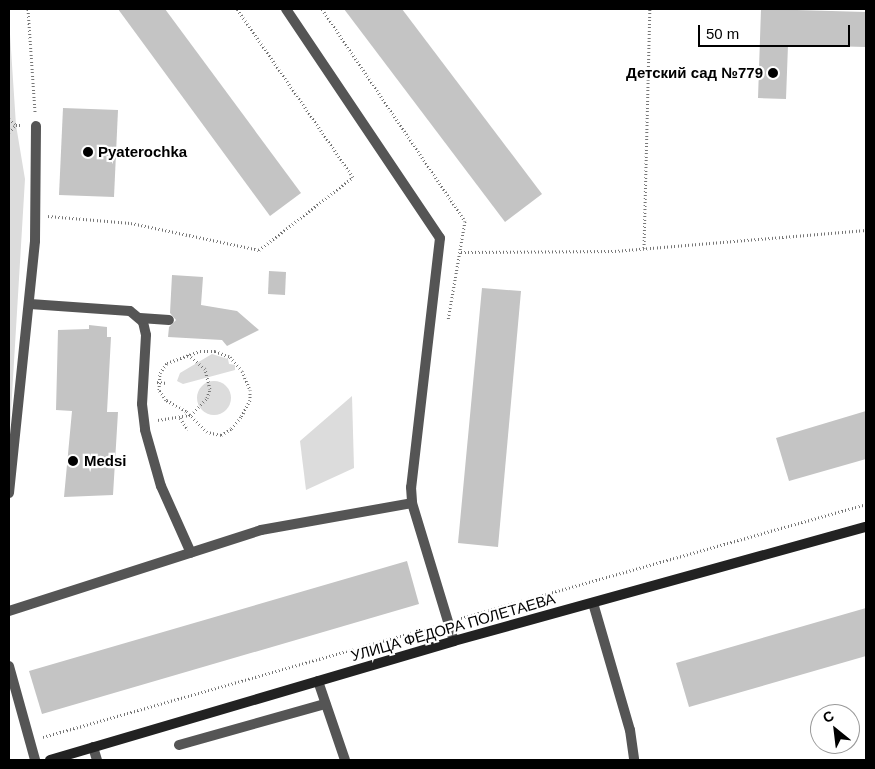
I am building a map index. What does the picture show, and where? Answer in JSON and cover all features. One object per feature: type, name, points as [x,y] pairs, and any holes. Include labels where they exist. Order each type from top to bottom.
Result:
[{"type":"main road","name":"УЛИЦА ФЁДОРА ПОЛЕТАЕВА","points":[[50,760],[454,641],[866,527]]},
{"type":"lane","points":[[286,9],[440,238],[411,487],[412,503],[454,641]]},
{"type":"lane","points":[[9,493],[30,304],[36,126]]},
{"type":"lane","points":[[30,304],[130,311],[140,318],[169,320]]},
{"type":"lane","points":[[140,318],[146,335],[142,404],[145,430],[161,486],[191,553]]},
{"type":"lane","points":[[9,611],[261,530],[412,503]]},
{"type":"lane","points":[[593,603],[630,730],[634,760]]},
{"type":"lane","points":[[9,666],[35,760]]},
{"type":"lane","points":[[318,681],[345,760]]},
{"type":"lane","points":[[179,745],[325,704]]},
{"type":"lane","points":[[94,747],[97,760]]},
{"type":"path","points":[[28,9],[36,126]]},
{"type":"path","points":[[34,215],[132,223],[259,250],[353,177],[238,9]]},
{"type":"path","points":[[322,9],[465,221],[446,329]]},
{"type":"path","points":[[644,248],[650,9]]},
{"type":"path","points":[[9,119],[16,125]]},
{"type":"path","points":[[461,252],[644,248],[866,230]]},
{"type":"path","points":[[210,350],[226,354],[242,371],[251,394],[241,417],[225,433],[207,432],[191,415],[166,400],[158,381],[167,363],[188,353],[210,350]]},
{"type":"path","points":[[145,430],[164,417],[180,418],[191,415],[204,404],[210,388],[205,369],[188,353]]},
{"type":"path","points":[[180,418],[188,430]]},
{"type":"shaded area","points":[[9,19],[16,125],[25,179],[9,445]]},
{"type":"shaded area","points":[[212,354],[228,359],[229,364],[235,365],[235,370],[183,384],[177,381],[180,373]]},
{"type":"shaded area","points":[[214,381],[226,386],[231,398],[226,410],[214,415],[202,410],[197,398],[202,386]]},
{"type":"shaded area","points":[[352,396],[354,468],[306,490],[300,441]]},
{"type":"building","points":[[118,9],[165,9],[301,193],[270,216]]},
{"type":"building","points":[[344,9],[402,9],[542,194],[505,222]]},
{"type":"building","name":"Детский сад №779","points":[[761,9],[866,12],[866,47],[788,45],[786,99],[758,98]]},
{"type":"building","name":"Pyaterochka","points":[[63,108],[118,110],[114,197],[59,195]]},
{"type":"building","points":[[269,271],[286,272],[285,295],[268,294]]},
{"type":"building","points":[[172,275],[203,277],[201,305],[237,311],[259,330],[227,346],[222,340],[168,337],[169,327],[176,320],[170,313]]},
{"type":"building","points":[[482,288],[521,291],[498,547],[458,543]]},
{"type":"building","points":[[89,325],[107,327],[107,337],[111,337],[107,412],[118,412],[113,495],[64,497],[72,411],[56,410],[58,330],[89,329]]},
{"type":"building","points":[[866,411],[866,459],[789,481],[776,438]]},
{"type":"building","points":[[407,561],[419,604],[42,714],[29,671]]},
{"type":"building","points":[[866,608],[866,656],[689,707],[676,663]]},
{"type":"place","name":"Детский сад №779","points":[[773,73]]},
{"type":"place","name":"Pyaterochka","points":[[88,152]]},
{"type":"place","name":"Medsi","points":[[73,461]]}]
